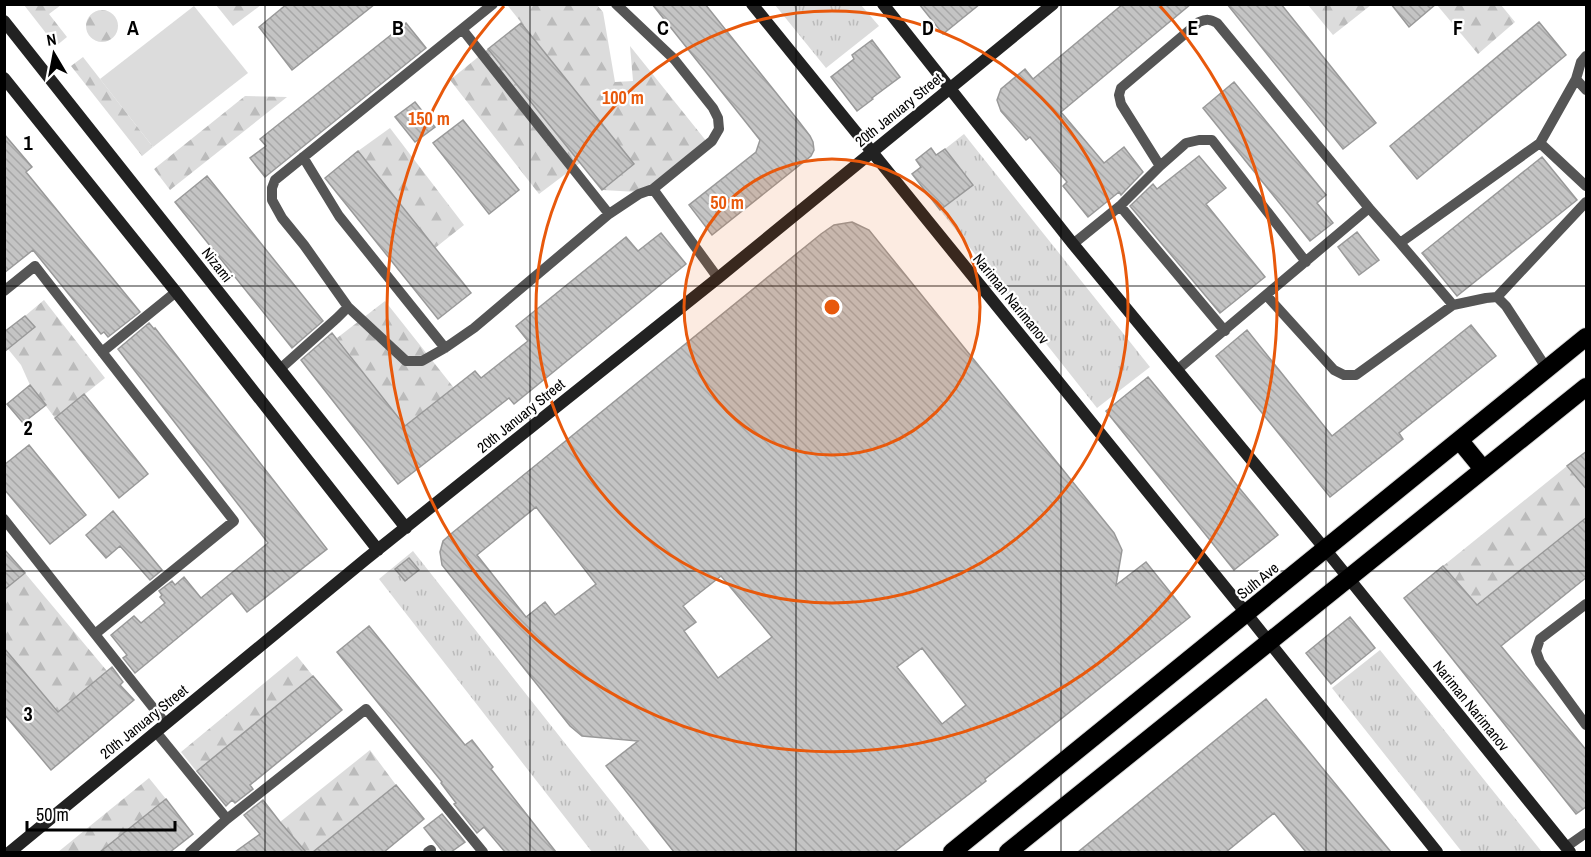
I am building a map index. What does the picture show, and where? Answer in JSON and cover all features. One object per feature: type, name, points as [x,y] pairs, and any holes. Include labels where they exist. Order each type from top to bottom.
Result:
[{"type":"highway","name":"Sulh Ave","points":[[952,852],[1587,337]]},
{"type":"highway","points":[[1008,852],[1587,387]]},
{"type":"highway","points":[[1460,441],[1483,469]]},
{"type":"street","name":"Nariman Narimanov","points":[[752,4],[1269,641]]},
{"type":"street","name":"20th January Street","points":[[10,852],[378,550],[718,278],[1053,4]]},
{"type":"street","points":[[889,6],[950,88],[1073,244],[1325,549]]},
{"type":"street","name":"Nizami","points":[[4,21],[406,528]]},
{"type":"street","points":[[4,78],[176,292],[378,550]]},
{"type":"street","name":"Nariman Narimanov","points":[[1325,549],[1568,850]]},
{"type":"street","points":[[1269,641],[1437,852]]},
{"type":"lane","points":[[493,4],[275,180],[272,188],[272,200],[282,218],[348,307],[406,361],[422,361],[474,328],[609,214],[639,194],[653,189],[712,141],[719,129],[718,118],[713,108],[674,59],[616,4]]},
{"type":"lane","points":[[1160,166],[1121,104],[1119,95],[1121,88],[1199,22],[1206,19],[1212,20],[1217,23],[1369,208],[1453,305]]},
{"type":"lane","points":[[462,29],[609,214]]},
{"type":"lane","points":[[1400,243],[1540,143],[1576,79],[1581,62],[1587,56]]},
{"type":"lane","points":[[1576,79],[1587,90]]},
{"type":"lane","points":[[1073,244],[1120,206],[1186,143],[1212,140],[1306,262]]},
{"type":"lane","points":[[1540,143],[1587,186]]},
{"type":"lane","points":[[303,157],[339,216],[445,348]]},
{"type":"lane","points":[[653,189],[718,278]]},
{"type":"lane","points":[[1266,295],[1334,370],[1344,375],[1356,375],[1453,305],[1497,297],[1587,202]]},
{"type":"lane","points":[[1120,206],[1225,331]]},
{"type":"lane","points":[[1177,370],[1369,208]]},
{"type":"lane","points":[[4,291],[36,266],[234,521],[95,634]]},
{"type":"lane","points":[[102,352],[176,292]]},
{"type":"lane","points":[[1497,297],[1506,306],[1547,369]]},
{"type":"lane","points":[[280,369],[348,307]]},
{"type":"lane","points":[[4,519],[95,634],[227,819]]},
{"type":"lane","points":[[1587,604],[1540,639],[1536,651],[1540,662],[1587,726]]},
{"type":"lane","points":[[190,852],[227,819],[366,709],[483,852]]},
{"type":"lane","points":[[1568,850],[1587,832]]},
{"type":"green space","points":[[510,4],[597,5],[603,12],[615,82],[633,81],[630,46],[711,147],[656,193],[602,190],[634,164],[508,6]]},
{"type":"green space","points":[[24,5],[61,5],[49,14],[67,37],[56,46]]},
{"type":"green space","points":[[216,5],[261,5],[233,26]]},
{"type":"green space","points":[[775,5],[861,5],[879,26],[826,68]]},
{"type":"green space","points":[[1308,5],[1371,5],[1333,35]]},
{"type":"green space","points":[[1437,5],[1501,5],[1515,22],[1478,54]]},
{"type":"green space","points":[[194,6],[248,73],[153,147],[100,79]]},
{"type":"green space","points":[[102,10],[113,15],[118,26],[113,37],[102,42],[91,37],[86,26],[91,15]]},
{"type":"green space","points":[[488,49],[580,163],[539,194],[450,80]]},
{"type":"green space","points":[[83,57],[153,147],[142,156],[71,66]]},
{"type":"green space","points":[[245,96],[287,97],[170,190],[154,169]]},
{"type":"green space","points":[[390,128],[464,225],[435,248],[358,151]]},
{"type":"green space","points":[[964,134],[1150,367],[1097,408],[940,210],[973,185],[945,149]]},
{"type":"green space","points":[[44,300],[105,378],[55,418],[30,385],[21,365],[8,349],[34,327],[25,316]]},
{"type":"green space","points":[[385,301],[454,388],[405,426],[337,338]]},
{"type":"green space","points":[[1567,466],[1586,490],[1586,517],[1477,605],[1443,566]]},
{"type":"green space","points":[[413,551],[651,852],[592,852],[379,579]]},
{"type":"green space","points":[[25,573],[107,671],[58,712],[22,669],[5,683],[5,590]]},
{"type":"green space","points":[[1380,650],[1542,852],[1462,852],[1332,688]]},
{"type":"green space","points":[[297,656],[313,676],[197,772],[181,752]]},
{"type":"green space","points":[[370,750],[396,785],[313,852],[275,852],[292,836],[280,822]]},
{"type":"green space","points":[[149,778],[166,799],[100,852],[58,852]]},
{"type":"building","points":[[287,4],[375,4],[292,70],[259,27]]},
{"type":"building","points":[[652,4],[705,4],[813,142],[814,150],[811,156],[712,235],[689,205],[756,152],[760,140]]},
{"type":"building","points":[[919,4],[980,4],[943,34]]},
{"type":"building","points":[[1123,4],[1191,4],[1061,112],[1104,163],[1124,147],[1143,172],[1121,195],[1119,192],[1088,217],[1063,186],[1067,182],[1030,137],[1026,140],[1001,111],[997,100],[1001,89],[1025,69],[1033,79]]},
{"type":"building","points":[[1227,4],[1281,4],[1376,123],[1343,149]]},
{"type":"building","points":[[1391,4],[1436,4],[1409,27]]},
{"type":"building","points":[[1539,22],[1566,55],[1417,179],[1390,146]]},
{"type":"building","points":[[406,23],[426,48],[265,177],[250,158],[266,146],[260,139]]},
{"type":"building","points":[[521,23],[634,164],[602,190],[488,49]]},
{"type":"building","points":[[872,40],[900,77],[857,111],[831,77],[854,59],[852,55]]},
{"type":"building","points":[[1234,82],[1326,195],[1317,203],[1333,223],[1310,241],[1203,108]]},
{"type":"building","points":[[415,102],[435,127],[415,142],[395,117]]},
{"type":"building","points":[[463,120],[519,190],[489,214],[433,143]]},
{"type":"building","points":[[4,134],[32,167],[26,172],[140,312],[108,337],[104,332],[101,334],[33,250],[4,273]]},
{"type":"building","points":[[931,148],[936,155],[945,149],[973,185],[940,210],[912,174],[921,167],[916,160]]},
{"type":"building","points":[[358,151],[471,293],[438,319],[325,178]]},
{"type":"building","points":[[1199,156],[1226,188],[1206,204],[1265,277],[1220,313],[1130,206],[1153,184],[1157,189]]},
{"type":"building","points":[[1542,157],[1577,200],[1457,296],[1422,253]]},
{"type":"building","points":[[207,176],[323,321],[292,348],[175,202]]},
{"type":"building","points":[[852,222],[869,230],[1114,533],[1122,550],[1116,585],[1146,562],[1190,617],[894,852],[674,852],[606,766],[638,741],[582,736],[570,726],[442,565],[440,552],[443,541],[452,533],[834,225]],"holes":[[[536,507],[596,584],[555,615],[545,602],[526,617],[477,555]],[[721,576],[772,637],[718,678],[684,631],[696,622],[683,606]],[[922,648],[966,705],[942,724],[897,667]]]},
{"type":"building","points":[[1357,232],[1379,260],[1359,275],[1338,247]]},
{"type":"building","points":[[661,233],[686,264],[514,404],[509,398],[398,484],[301,360],[332,333],[405,426],[475,371],[481,378],[528,341],[516,326],[626,237],[638,251]]},
{"type":"building","points":[[25,316],[35,327],[4,352],[4,332]]},
{"type":"building","points":[[149,323],[327,549],[247,612],[232,593],[135,673],[123,658],[127,655],[111,635],[134,616],[141,623],[165,603],[159,591],[172,581],[175,585],[184,577],[201,598],[268,543],[118,349]]},
{"type":"building","points":[[1471,325],[1496,356],[1399,433],[1403,439],[1330,497],[1216,356],[1247,330],[1332,436]]},
{"type":"building","points":[[1148,377],[1278,535],[1234,570],[1106,411]]},
{"type":"building","points":[[30,385],[46,405],[23,423],[7,404]]},
{"type":"building","points":[[84,394],[148,474],[119,498],[55,418]]},
{"type":"building","points":[[29,445],[86,515],[50,544],[4,489],[4,465]]},
{"type":"building","points":[[1587,451],[1587,490],[1567,466]]},
{"type":"building","points":[[113,511],[162,570],[150,580],[120,546],[106,558],[86,535]]},
{"type":"building","points":[[1587,517],[1587,577],[1501,646],[1587,751],[1587,806],[1576,814],[1404,598],[1443,566],[1477,605]]},
{"type":"building","points":[[4,549],[25,573],[4,590]]},
{"type":"building","points":[[409,558],[419,570],[405,581],[395,569]]},
{"type":"building","points":[[1350,617],[1375,648],[1331,684],[1306,653]]},
{"type":"building","points":[[369,626],[465,745],[472,740],[493,767],[491,769],[556,852],[505,852],[484,827],[477,833],[454,804],[456,803],[442,782],[337,652]]},
{"type":"building","points":[[4,648],[58,712],[112,667],[123,682],[120,685],[134,700],[51,770],[4,714]]},
{"type":"building","points":[[313,676],[342,710],[250,785],[253,789],[235,803],[232,800],[226,806],[197,771]]},
{"type":"building","points":[[1266,699],[1391,852],[1306,852],[1274,813],[1226,852],[1078,852]]},
{"type":"building","points":[[396,785],[424,819],[384,852],[313,852]]},
{"type":"building","points":[[166,799],[193,834],[170,852],[100,852]]},
{"type":"building","points":[[263,800],[306,852],[235,852],[260,834],[244,815]]},
{"type":"building","points":[[442,814],[465,842],[451,852],[443,852],[424,828]]}]
